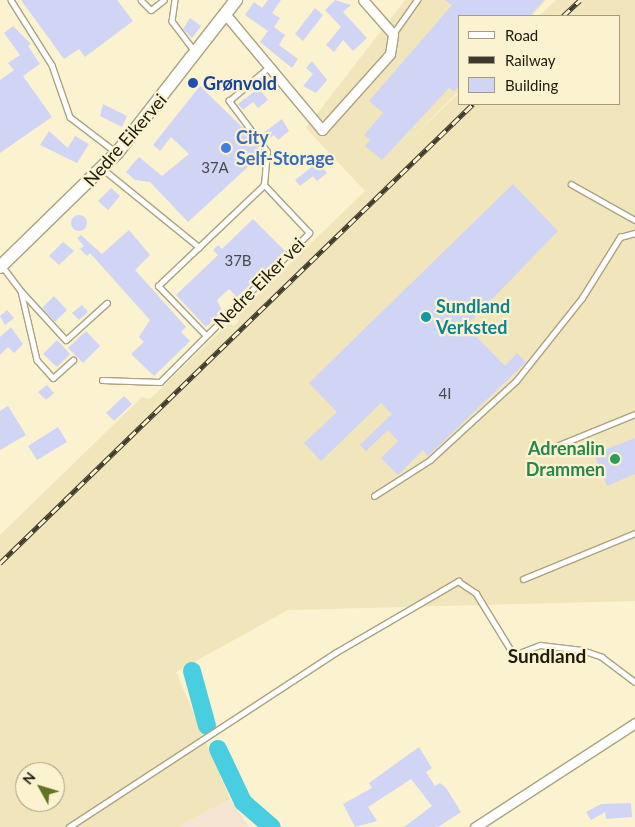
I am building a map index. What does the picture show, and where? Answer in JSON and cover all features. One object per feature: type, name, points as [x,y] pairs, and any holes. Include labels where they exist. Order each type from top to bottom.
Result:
[{"type":"main road","name":"Nedre Eikervei","points":[[1,266],[103,169],[197,55],[236,0]]},
{"type":"street","points":[[226,15],[322,130],[390,54],[393,34],[363,0]]},
{"type":"street","points":[[475,827],[635,723]]},
{"type":"lane","points":[[11,0],[52,65],[70,117],[117,153]]},
{"type":"lane","points":[[141,0],[150,10],[164,0]]},
{"type":"lane","points":[[175,0],[172,21],[197,55]]},
{"type":"lane","points":[[393,34],[417,0]]},
{"type":"lane","points":[[264,185],[268,152],[229,101],[269,67]]},
{"type":"lane","points":[[103,169],[199,247]]},
{"type":"lane","points":[[571,184],[635,220]]},
{"type":"lane","name":"Nedre Eiker vei","points":[[102,380],[160,382],[309,234],[264,185],[158,286],[206,336]]},
{"type":"lane","points":[[374,496],[430,460],[506,391],[572,313],[620,237],[635,233]]},
{"type":"lane","points":[[1,266],[66,340],[107,303]]},
{"type":"lane","points":[[21,291],[36,360],[53,378],[73,360]]},
{"type":"lane","points":[[559,445],[635,414]]},
{"type":"lane","points":[[523,579],[635,533]]},
{"type":"lane","points":[[69,827],[335,653],[458,581],[476,593],[514,655],[540,645],[582,650],[602,657],[635,682]]},
{"type":"shaded area","name":"Sundland","points":[[405,0],[546,0],[533,15],[458,15],[458,92],[403,146],[458,94],[458,105],[620,105],[620,15],[540,15],[556,0],[635,0],[635,601],[288,610],[176,672],[230,799],[178,827],[0,827],[0,535],[142,397],[150,399],[229,323],[233,326],[239,321],[235,317],[365,191],[306,128]]},
{"type":"shaded area","points":[[230,799],[249,827],[178,827]]},
{"type":"building","points":[[21,0],[117,0],[133,21],[85,57],[79,49],[64,59]]},
{"type":"building","points":[[268,0],[281,0],[272,13],[280,18],[274,27],[285,35],[279,45],[298,59],[292,68],[260,42],[268,31],[245,15],[254,2],[262,8]]},
{"type":"building","points":[[335,0],[351,5],[343,12],[367,38],[353,51],[343,40],[334,52],[326,45],[341,27],[325,10]]},
{"type":"building","points":[[445,0],[544,0],[531,15],[458,15],[458,87],[454,91],[449,88],[382,160],[365,146],[370,140],[364,135],[383,113],[369,101],[452,5]]},
{"type":"building","points":[[315,8],[323,15],[303,41],[295,34]]},
{"type":"building","points":[[190,18],[201,26],[192,38],[183,29]]},
{"type":"building","points":[[13,26],[31,44],[28,46],[40,64],[23,76],[52,117],[0,153],[0,80],[14,70],[8,63],[20,55],[4,33]]},
{"type":"building","points":[[312,61],[327,80],[316,93],[303,86],[313,74],[306,68]]},
{"type":"building","points":[[200,86],[248,133],[262,154],[188,222],[150,182],[135,180],[126,172],[139,157],[162,176],[189,154],[171,137],[160,151],[153,145]]},
{"type":"building","points":[[259,88],[268,100],[258,108],[253,102],[243,110],[238,104]]},
{"type":"building","points":[[103,104],[127,116],[122,127],[100,116]]},
{"type":"building","points":[[282,119],[289,131],[278,140],[274,135],[267,140],[262,134]]},
{"type":"building","points":[[49,131],[68,148],[75,136],[89,144],[77,163],[40,145]]},
{"type":"building","points":[[318,162],[327,173],[317,181],[313,176],[300,186],[295,180]]},
{"type":"building","name":"Sundland Verksted","points":[[513,184],[558,231],[466,326],[505,366],[517,353],[526,362],[428,456],[423,450],[398,475],[381,458],[398,441],[388,430],[366,451],[360,445],[392,414],[381,403],[321,461],[304,443],[337,412],[309,383]]},
{"type":"building","points":[[111,188],[120,196],[108,210],[98,201]]},
{"type":"building","points":[[79,215],[87,223],[79,231],[71,223]]},
{"type":"building","points":[[253,219],[285,251],[237,297],[229,289],[217,300],[222,311],[206,327],[176,295],[218,255],[213,250],[218,245],[222,249]]},
{"type":"building","points":[[129,230],[150,255],[135,270],[186,327],[181,332],[190,341],[154,376],[131,354],[144,342],[139,337],[150,320],[90,253],[87,256],[80,249],[84,246],[77,238],[81,235],[102,254]]},
{"type":"building","points":[[63,242],[74,251],[59,265],[49,256]]},
{"type":"building","points":[[54,296],[67,310],[55,322],[42,308]]},
{"type":"building","points":[[82,305],[88,312],[79,320],[72,313]]},
{"type":"building","points":[[7,310],[14,318],[5,325],[0,316]]},
{"type":"building","points":[[11,327],[23,344],[14,353],[8,347],[0,355],[0,337]]},
{"type":"building","points":[[86,331],[100,346],[83,363],[68,348]]},
{"type":"building","points":[[57,340],[70,354],[57,367],[43,354]]},
{"type":"building","points":[[47,385],[54,393],[46,400],[38,392]]},
{"type":"building","points":[[124,396],[132,404],[114,421],[106,413]]},
{"type":"building","points":[[8,406],[26,435],[0,450],[0,411]]},
{"type":"building","points":[[58,427],[67,442],[37,460],[28,446]]},
{"type":"building","name":"Adrenalin Drammen","points":[[635,438],[635,474],[607,486],[594,454]]},
{"type":"building","points":[[419,747],[432,768],[426,772],[435,786],[440,783],[446,788],[461,812],[438,827],[404,827],[432,806],[411,779],[368,807],[377,821],[355,827],[343,804],[372,788],[369,783]]},
{"type":"building","points":[[631,803],[632,817],[606,819],[605,812],[591,820],[586,812],[601,804]]},
{"type":"waterway","points":[[192,671],[207,726]]},
{"type":"waterway","points":[[218,749],[243,802],[272,827]]},
{"type":"railway","points":[[564,15],[580,0]]},
{"type":"railway","points":[[0,563],[472,105]]},
{"type":"place","name":"Grønvold","points":[[193,83]]},
{"type":"place","name":"City Self-Storage","points":[[226,148]]},
{"type":"place","name":"Sundland Verksted","points":[[426,317]]},
{"type":"place","name":"Adrenalin Drammen","points":[[615,459]]},
{"type":"district","name":"Sundland","points":[[547,656]]}]
